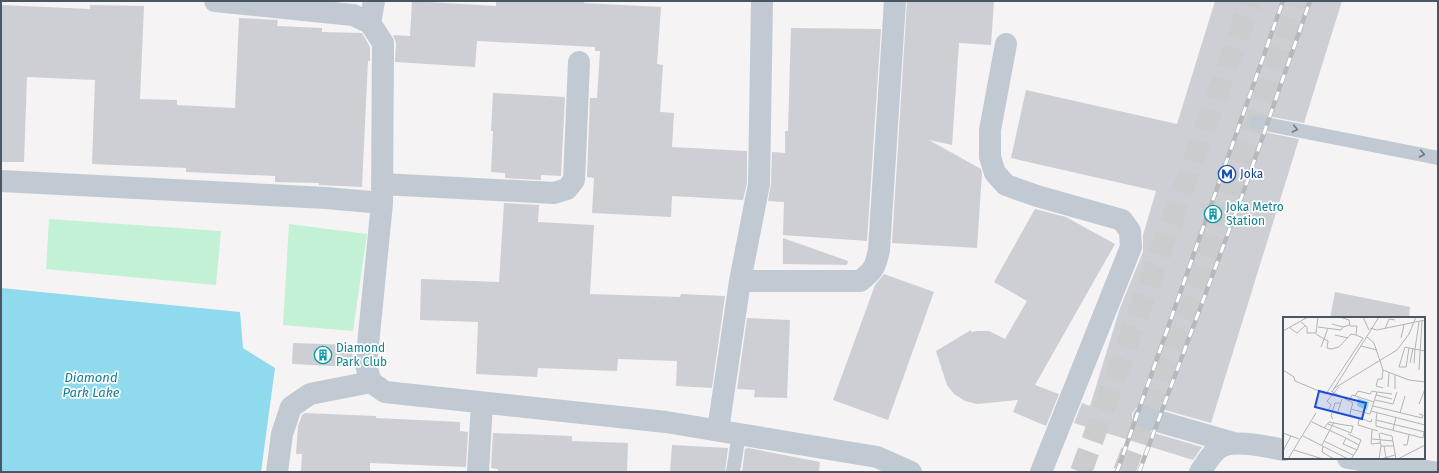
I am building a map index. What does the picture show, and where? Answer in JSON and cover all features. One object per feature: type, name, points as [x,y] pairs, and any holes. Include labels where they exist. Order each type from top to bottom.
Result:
[{"type":"street","points":[[215,1],[353,15],[370,23],[383,43],[382,193],[366,365],[371,382],[385,392],[666,422],[877,457],[911,472]]},
{"type":"street","points":[[370,23],[374,1]]},
{"type":"street","points":[[728,432],[740,281],[759,184],[762,1]]},
{"type":"street","points":[[740,281],[860,281],[872,272],[879,250],[895,1]]},
{"type":"street","points":[[1006,44],[990,130],[990,157],[995,173],[1006,185],[1037,196],[1122,220],[1130,231],[1131,247],[1041,472]]},
{"type":"street","points":[[1,181],[326,198],[382,193],[554,193],[567,190],[574,180],[579,62]]},
{"type":"street","points":[[277,472],[282,434],[291,407],[310,394],[371,382]]},
{"type":"street","points":[[478,472],[482,402]]},
{"type":"street","points":[[1144,417],[1234,443],[1283,450]]},
{"type":"street","points":[[1200,472],[1210,456],[1221,447],[1234,443]]},
{"type":"street","points":[[1354,459],[1433,472]]},
{"type":"lane","points":[[1256,122],[1438,158]]},
{"type":"lane","points":[[728,432],[733,472]]},
{"type":"green space","points":[[49,219],[221,231],[216,285],[46,269]]},
{"type":"green space","points":[[289,224],[367,234],[353,331],[283,325]]},
{"type":"water","name":"Diamond Park Lake","points":[[1,288],[240,312],[243,348],[275,368],[261,472],[1,472]]},
{"type":"building","points":[[412,1],[496,6],[496,1],[585,1],[584,3],[661,7],[657,64],[663,65],[660,112],[674,113],[672,147],[747,151],[747,183],[743,200],[672,196],[671,217],[592,213],[594,178],[587,177],[590,98],[597,98],[600,51],[595,51],[595,47],[477,41],[475,67],[395,62],[396,43],[393,35],[410,36]]},
{"type":"building","points":[[907,1],[994,1],[991,45],[959,43],[952,145],[929,140],[981,169],[982,173],[977,248],[892,243]]},
{"type":"building","name":"Joka Metro Station","points":[[1215,1],[1342,1],[1304,123],[1257,114],[1250,116],[1248,120],[1248,125],[1254,130],[1299,139],[1211,423],[1147,405],[1141,405],[1132,413],[1132,420],[1140,429],[1202,447],[1193,460],[1074,423],[1082,403],[1090,406],[1120,308],[1143,252],[1143,235],[1156,191],[1011,158],[1026,90],[1177,124]]},
{"type":"building","points":[[1,5],[90,9],[90,5],[144,6],[140,99],[177,100],[177,105],[235,108],[239,18],[278,20],[277,26],[322,28],[322,32],[362,33],[370,47],[370,61],[368,61],[362,187],[319,185],[319,183],[275,182],[275,176],[186,172],[186,168],[92,164],[95,80],[27,77],[24,162],[1,162]]},
{"type":"building","points":[[791,28],[881,29],[867,241],[783,235],[784,202],[768,201],[771,184],[772,152],[785,153],[785,131],[788,131]]},
{"type":"building","points":[[493,93],[565,97],[561,176],[541,175],[541,180],[505,178],[505,173],[491,172]]},
{"type":"building","points":[[504,203],[539,205],[538,222],[594,225],[590,294],[680,297],[681,294],[725,296],[712,388],[676,386],[677,361],[618,359],[617,371],[538,368],[537,377],[476,374],[478,322],[420,320],[421,279],[499,282]]},
{"type":"building","points":[[1035,209],[1066,217],[1115,244],[1035,385],[1059,394],[1046,426],[1013,412],[1018,400],[977,404],[965,401],[954,394],[947,385],[936,351],[971,330],[971,332],[989,331],[1005,339],[1027,301],[994,282]]},
{"type":"building","points":[[783,238],[848,261],[847,265],[783,264]]},
{"type":"building","points":[[884,274],[934,292],[888,420],[833,400],[875,285]]},
{"type":"building","points":[[1335,292],[1410,307],[1409,317],[1330,317]]},
{"type":"building","points":[[747,318],[790,320],[787,398],[754,397],[755,390],[737,389]]},
{"type":"building","name":"Diamond Park Club","points":[[293,343],[353,345],[352,367],[292,364]]},
{"type":"building","points":[[305,413],[460,422],[460,431],[468,432],[466,467],[370,463],[370,472],[301,472],[302,454],[296,454],[298,426],[302,415]]},
{"type":"building","points":[[493,433],[572,436],[572,441],[628,443],[627,472],[498,472],[498,469],[491,468]]},
{"type":"building","points":[[672,445],[728,448],[725,472],[670,472]]},
{"type":"building","points":[[748,448],[820,462],[819,472],[742,472],[745,449]]},
{"type":"tunnel","points":[[1081,472],[1251,1]]},
{"type":"tunnel","points":[[1124,472],[1256,122],[1299,1]]},
{"type":"railway","points":[[1117,472],[1283,1]]},
{"type":"railway","points":[[1139,472],[1242,196],[1310,1]]},
{"type":"place","name":"Joka","points":[[1227,174]]},
{"type":"place","name":"Joka Metro Station","points":[[1213,214]]},
{"type":"place","name":"Diamond Park Club","points":[[323,355]]}]
